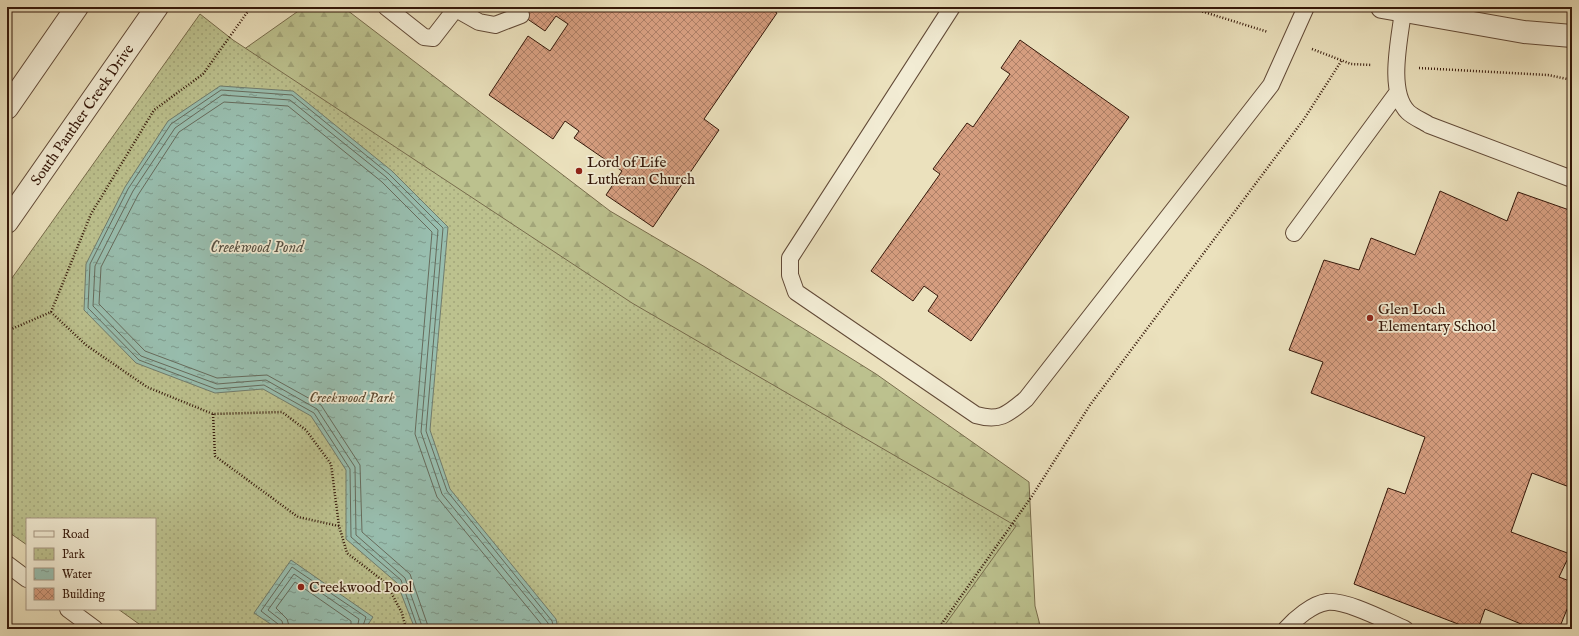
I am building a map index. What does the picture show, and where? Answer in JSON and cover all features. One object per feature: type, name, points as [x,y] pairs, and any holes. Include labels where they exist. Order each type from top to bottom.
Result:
[{"type":"street","points":[[7,108],[77,7]]},
{"type":"street","name":"South Panther Creek Drive","points":[[7,222],[157,7]]},
{"type":"street","points":[[1382,7],[1524,32],[1572,36]]},
{"type":"lane","points":[[386,7],[424,37],[433,38],[456,8],[479,22],[495,25],[521,15]]},
{"type":"lane","points":[[952,7],[790,258],[790,275],[796,292],[976,415],[989,419],[1007,415],[1026,399],[1271,86],[1306,7]]},
{"type":"lane","points":[[1403,11],[1397,67],[1397,93],[1408,112],[1429,125],[1572,179]]},
{"type":"lane","points":[[1294,233],[1397,93]]},
{"type":"lane","points":[[7,564],[26,578]]},
{"type":"lane","points":[[1286,629],[1299,615],[1326,602],[1349,606],[1405,629]]},
{"type":"lane","points":[[69,610],[96,629]]},
{"type":"path","points":[[7,331],[51,312],[91,214],[154,110],[203,74],[251,7]]},
{"type":"path","points":[[938,629],[1032,496],[1090,405],[1304,119],[1342,60]]},
{"type":"path","points":[[51,312],[86,345],[147,388],[213,414],[282,412],[306,430],[331,464],[339,526],[347,553],[386,583],[402,613],[406,629]]},
{"type":"path","points":[[213,414],[216,456],[298,517],[339,526]]},
{"type":"green space","points":[[304,7],[343,7],[610,211],[705,267],[876,374],[1029,482],[1035,606],[1041,629],[871,629],[216,69]]},
{"type":"green space","name":"Creekwood Park","points":[[200,14],[233,40],[632,303],[1016,526],[942,629],[146,629],[119,610],[156,610],[156,518],[26,518],[26,544],[7,531],[7,285]]},
{"type":"water","name":"Creekwood Pond","points":[[220,86],[293,91],[392,171],[448,227],[430,430],[450,489],[556,619],[558,629],[415,629],[397,583],[346,539],[346,470],[311,416],[263,389],[215,393],[136,363],[84,310],[86,264],[125,187],[168,121]]},
{"type":"water","name":"Creekwood Pool","points":[[291,560],[373,617],[365,629],[278,629],[254,613]]},
{"type":"building","points":[[510,7],[575,7],[580,11],[583,7],[768,7],[777,13],[704,119],[719,130],[653,227],[606,195],[622,171],[574,138],[579,131],[565,121],[553,139],[489,95],[528,36],[550,51],[568,24],[556,16],[545,31]]},
{"type":"building","points":[[1020,40],[1129,117],[971,341],[928,311],[938,296],[924,286],[913,301],[871,271],[940,174],[933,169],[967,123],[973,127],[1010,74],[1001,68]]},
{"type":"building","points":[[1440,191],[1507,221],[1518,192],[1572,211],[1572,488],[1532,473],[1511,532],[1570,554],[1559,577],[1572,582],[1572,597],[1559,629],[1533,629],[1485,609],[1478,629],[1471,629],[1354,584],[1388,488],[1405,494],[1425,437],[1311,393],[1323,362],[1289,350],[1324,260],[1359,270],[1371,238],[1415,255]]},
{"type":"place","name":"Lord of Life Lutheran Church","points":[[579,171]]},
{"type":"place","name":"Glen Loch Elementary School","points":[[1370,318]]},
{"type":"place","name":"Creekwood Pool","points":[[301,587]]}]
